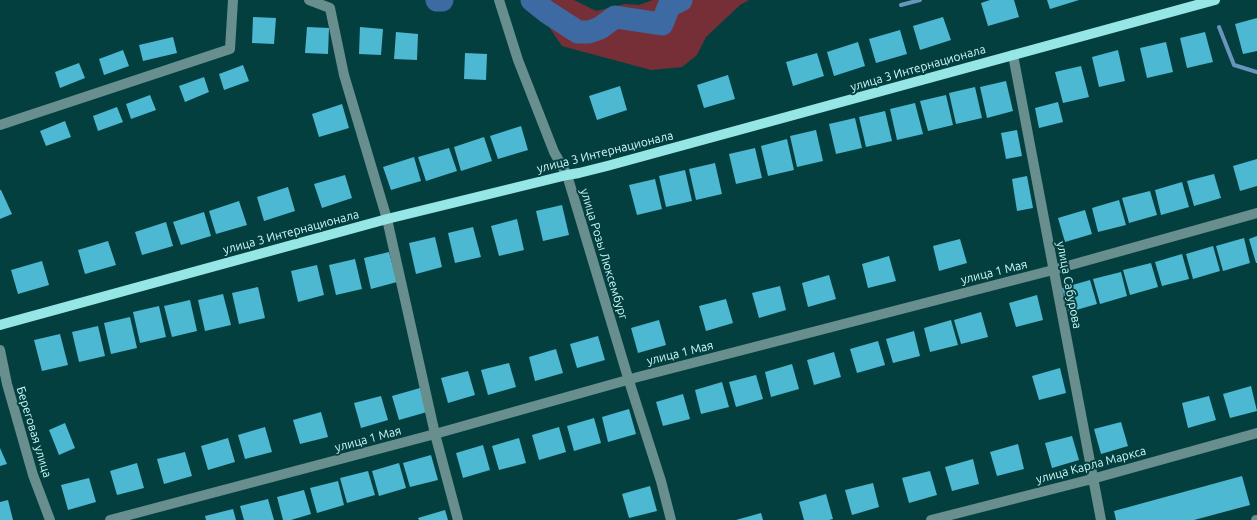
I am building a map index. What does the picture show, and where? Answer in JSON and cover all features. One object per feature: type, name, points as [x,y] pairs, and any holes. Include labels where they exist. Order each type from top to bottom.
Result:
[{"type":"main road","name":"улица 3 Интернационала","points":[[0,325],[387,219],[567,174],[579,173],[608,166],[1215,0]]},
{"type":"street","points":[[0,125],[230,49],[233,0]]},
{"type":"street","points":[[308,0],[330,8],[344,75],[387,219],[435,434],[458,520]]},
{"type":"street","name":"улица Розы Люксембург","points":[[499,0],[518,60],[554,152],[567,174],[628,381],[661,482],[671,520]]},
{"type":"street","name":"улица Сабурова","points":[[1013,55],[1092,479],[1101,520]]},
{"type":"street","name":"улица 1 Мая","points":[[110,520],[628,381],[1053,270],[1257,213]]},
{"type":"street","name":"Береговая улица","points":[[0,350],[7,384],[32,475],[50,520]]},
{"type":"street","name":"улица Карла Маркса","points":[[932,520],[1092,479],[1257,434]]},
{"type":"shaded area","points":[[550,0],[574,0],[596,11],[625,4],[639,5],[653,0],[749,0],[740,5],[706,37],[697,55],[682,67],[651,70],[562,46],[549,27],[547,12]]},
{"type":"building","points":[[990,0],[1014,0],[1019,17],[988,26],[981,3]]},
{"type":"building","points":[[1047,0],[1079,0],[1050,9]]},
{"type":"building","points":[[253,17],[276,18],[274,44],[252,43]]},
{"type":"building","points":[[943,17],[951,40],[920,50],[913,26]]},
{"type":"building","points":[[1257,18],[1257,51],[1243,54],[1235,24]]},
{"type":"building","points":[[307,27],[329,28],[328,54],[305,53]]},
{"type":"building","points":[[360,27],[383,29],[381,55],[359,54]]},
{"type":"building","points":[[900,30],[907,54],[876,63],[869,39]]},
{"type":"building","points":[[396,32],[418,34],[417,60],[394,59]]},
{"type":"building","points":[[1205,32],[1213,62],[1187,68],[1180,38]]},
{"type":"building","points":[[173,37],[177,53],[143,61],[139,45]]},
{"type":"building","points":[[858,42],[865,66],[834,76],[827,52]]},
{"type":"building","points":[[1166,42],[1173,72],[1147,78],[1140,48]]},
{"type":"building","points":[[123,50],[129,66],[104,75],[99,59]]},
{"type":"building","points":[[1118,50],[1125,81],[1099,87],[1092,57]]},
{"type":"building","points":[[465,53],[487,54],[486,80],[464,79]]},
{"type":"building","points":[[817,53],[824,76],[793,86],[786,62]]},
{"type":"building","points":[[79,63],[85,78],[60,88],[55,72]]},
{"type":"building","points":[[243,65],[249,81],[224,90],[219,74]]},
{"type":"building","points":[[1081,66],[1089,97],[1063,103],[1055,72]]},
{"type":"building","points":[[728,75],[735,99],[704,108],[697,85]]},
{"type":"building","points":[[204,77],[209,92],[185,102],[179,86]]},
{"type":"building","points":[[1006,81],[1013,111],[987,118],[980,87]]},
{"type":"building","points":[[620,86],[627,110],[597,120],[589,96]]},
{"type":"building","points":[[975,87],[982,118],[956,124],[949,93]]},
{"type":"building","points":[[150,95],[156,110],[131,119],[126,104]]},
{"type":"building","points":[[946,95],[953,125],[928,131],[920,101]]},
{"type":"building","points":[[1058,102],[1063,122],[1039,128],[1035,108]]},
{"type":"building","points":[[915,103],[923,134],[897,140],[890,109]]},
{"type":"building","points":[[342,104],[349,128],[319,137],[312,114]]},
{"type":"building","points":[[117,107],[123,122],[98,131],[93,116]]},
{"type":"building","points":[[885,111],[892,141],[866,147],[859,117]]},
{"type":"building","points":[[855,118],[862,148],[836,154],[829,124]]},
{"type":"building","points":[[65,121],[71,137],[46,146],[40,131]]},
{"type":"building","points":[[521,126],[528,150],[498,159],[490,136]]},
{"type":"building","points":[[816,130],[823,161],[797,167],[790,136]]},
{"type":"building","points":[[1017,130],[1022,156],[1006,159],[1001,133]]},
{"type":"building","points":[[484,137],[492,161],[461,171],[454,147]]},
{"type":"building","points":[[787,139],[794,170],[768,176],[761,146]]},
{"type":"building","points":[[449,148],[457,171],[426,181],[418,157]]},
{"type":"building","points":[[755,148],[762,178],[736,184],[729,154]]},
{"type":"building","points":[[414,157],[421,181],[391,190],[383,167]]},
{"type":"building","points":[[1257,159],[1257,186],[1240,191],[1233,166]]},
{"type":"building","points":[[715,163],[722,194],[696,200],[689,169]]},
{"type":"building","points":[[685,170],[692,201],[666,207],[659,176]]},
{"type":"building","points":[[1214,174],[1221,198],[1194,206],[1187,181]]},
{"type":"building","points":[[345,175],[352,198],[322,208],[314,184]]},
{"type":"building","points":[[1027,176],[1033,208],[1017,211],[1012,179]]},
{"type":"building","points":[[655,179],[662,209],[637,215],[629,185]]},
{"type":"building","points":[[1182,182],[1189,207],[1161,215],[1155,190]]},
{"type":"building","points":[[288,187],[295,211],[264,221],[257,197]]},
{"type":"building","points":[[0,190],[12,214],[0,219]]},
{"type":"building","points":[[1150,191],[1157,215],[1129,223],[1122,198]]},
{"type":"building","points":[[1119,200],[1126,225],[1098,232],[1092,208]]},
{"type":"building","points":[[239,201],[247,225],[216,234],[209,211]]},
{"type":"building","points":[[562,205],[569,235],[543,241],[536,211]]},
{"type":"building","points":[[1085,210],[1092,234],[1065,242],[1058,218]]},
{"type":"building","points":[[204,212],[211,236],[181,245],[173,222]]},
{"type":"building","points":[[517,219],[524,250],[499,256],[491,226]]},
{"type":"building","points":[[166,222],[173,246],[142,255],[135,232]]},
{"type":"building","points":[[473,227],[481,257],[455,263],[448,233]]},
{"type":"building","points":[[1257,236],[1257,263],[1256,263],[1249,239]]},
{"type":"building","points":[[435,237],[442,267],[416,274],[409,243]]},
{"type":"building","points":[[1244,238],[1250,263],[1223,271],[1216,246]]},
{"type":"building","points":[[960,239],[967,263],[939,271],[933,246]]},
{"type":"building","points":[[108,241],[116,265],[85,274],[78,250]]},
{"type":"building","points":[[1213,246],[1220,271],[1193,279],[1186,254]]},
{"type":"building","points":[[389,252],[397,282],[371,289],[364,258]]},
{"type":"building","points":[[1182,254],[1189,279],[1162,286],[1155,262]]},
{"type":"building","points":[[889,256],[896,281],[868,288],[862,264]]},
{"type":"building","points":[[355,259],[362,289],[336,295],[329,265]]},
{"type":"building","points":[[42,261],[49,285],[18,294],[11,270]]},
{"type":"building","points":[[1151,263],[1158,287],[1130,295],[1123,270]]},
{"type":"building","points":[[317,265],[324,295],[298,302],[291,271]]},
{"type":"building","points":[[1121,272],[1127,296],[1100,304],[1093,279]]},
{"type":"building","points":[[829,275],[836,299],[808,307],[802,283]]},
{"type":"building","points":[[1090,280],[1097,304],[1069,312],[1062,288]]},
{"type":"building","points":[[780,286],[786,310],[759,318],[752,293]]},
{"type":"building","points":[[258,287],[265,318],[239,324],[232,293]]},
{"type":"building","points":[[223,294],[231,325],[205,331],[198,300]]},
{"type":"building","points":[[1037,295],[1043,320],[1016,327],[1009,303]]},
{"type":"building","points":[[726,299],[733,323],[706,331],[699,306]]},
{"type":"building","points":[[190,300],[197,331],[172,337],[164,306]]},
{"type":"building","points":[[159,306],[166,337],[140,343],[133,312]]},
{"type":"building","points":[[981,312],[988,337],[961,344],[954,320]]},
{"type":"building","points":[[130,317],[137,348],[111,354],[104,323]]},
{"type":"building","points":[[659,320],[666,345],[638,353],[631,328]]},
{"type":"building","points":[[951,320],[958,345],[930,352],[924,328]]},
{"type":"building","points":[[98,326],[105,356],[79,362],[72,332]]},
{"type":"building","points":[[914,331],[920,356],[893,363],[886,339]]},
{"type":"building","points":[[60,334],[68,365],[42,371],[34,340]]},
{"type":"building","points":[[598,336],[605,360],[577,368],[570,344]]},
{"type":"building","points":[[878,341],[885,365],[857,373],[850,349]]},
{"type":"building","points":[[556,349],[563,373],[535,381],[529,357]]},
{"type":"building","points":[[834,352],[841,377],[814,385],[807,360]]},
{"type":"building","points":[[509,363],[516,387],[488,395],[481,370]]},
{"type":"building","points":[[792,364],[799,389],[771,397],[765,372]]},
{"type":"building","points":[[1060,368],[1066,393],[1039,400],[1032,376]]},
{"type":"building","points":[[468,371],[475,395],[448,403],[441,378]]},
{"type":"building","points":[[756,375],[763,399],[736,407],[729,382]]},
{"type":"building","points":[[722,382],[729,407],[701,414],[695,390]]},
{"type":"building","points":[[1251,386],[1257,411],[1230,418],[1223,394]]},
{"type":"building","points":[[420,388],[427,412],[399,420],[392,396]]},
{"type":"building","points":[[683,394],[690,419],[663,426],[656,402]]},
{"type":"building","points":[[381,396],[388,420],[361,428],[354,403]]},
{"type":"building","points":[[1209,396],[1216,420],[1188,428],[1182,403]]},
{"type":"building","points":[[629,409],[636,434],[608,442],[602,417]]},
{"type":"building","points":[[321,412],[328,437],[300,444],[293,420]]},
{"type":"building","points":[[594,418],[601,443],[574,451],[567,426]]},
{"type":"building","points":[[1121,422],[1128,446],[1101,454],[1094,429]]},
{"type":"building","points":[[65,423],[75,448],[59,455],[49,430]]},
{"type":"building","points":[[265,427],[272,452],[245,459],[238,435]]},
{"type":"building","points":[[559,427],[566,452],[539,460],[532,435]]},
{"type":"building","points":[[1072,436],[1079,460],[1052,468],[1045,443]]},
{"type":"building","points":[[228,438],[235,462],[208,470],[201,446]]},
{"type":"building","points":[[519,438],[526,463],[499,470],[492,446]]},
{"type":"building","points":[[1018,444],[1024,469],[997,476],[990,452]]},
{"type":"building","points":[[483,445],[490,470],[463,478],[456,453]]},
{"type":"building","points":[[0,448],[7,464],[0,466]]},
{"type":"building","points":[[185,452],[192,476],[164,484],[157,459]]},
{"type":"building","points":[[431,455],[438,480],[410,487],[403,463]]},
{"type":"building","points":[[973,459],[979,484],[952,491],[945,467]]},
{"type":"building","points":[[137,463],[144,488],[117,495],[110,471]]},
{"type":"building","points":[[399,463],[406,488],[379,496],[372,471]]},
{"type":"building","points":[[368,471],[375,495],[347,503],[340,478]]},
{"type":"building","points":[[930,471],[937,495],[909,503],[902,478]]},
{"type":"building","points":[[1242,476],[1250,505],[1194,520],[1116,520],[1114,511]]},
{"type":"building","points":[[89,478],[96,502],[68,510],[61,485]]},
{"type":"building","points":[[338,481],[344,505],[317,513],[310,488]]},
{"type":"building","points":[[873,483],[879,507],[852,515],[845,490]]},
{"type":"building","points":[[650,486],[657,511],[629,518],[622,494]]},
{"type":"building","points":[[304,490],[311,514],[291,520],[283,520],[277,497]]},
{"type":"building","points":[[826,494],[833,519],[804,520],[799,502]]},
{"type":"building","points":[[268,499],[274,520],[244,520],[240,506]]},
{"type":"building","points":[[8,500],[13,520],[0,520],[0,502]]},
{"type":"building","points":[[233,509],[236,520],[206,520],[205,516]]},
{"type":"building","points":[[445,510],[448,520],[419,520],[418,518]]},
{"type":"building","points":[[761,513],[763,520],[736,520]]},
{"type":"waterway","points":[[437,0],[442,0]]},
{"type":"waterway","points":[[532,0],[547,12],[578,32],[589,32],[600,28],[615,17],[662,24],[669,6],[681,0]]},
{"type":"waterway","points":[[901,5],[920,0]]},
{"type":"waterway","points":[[1219,27],[1234,65],[1257,72]]}]
